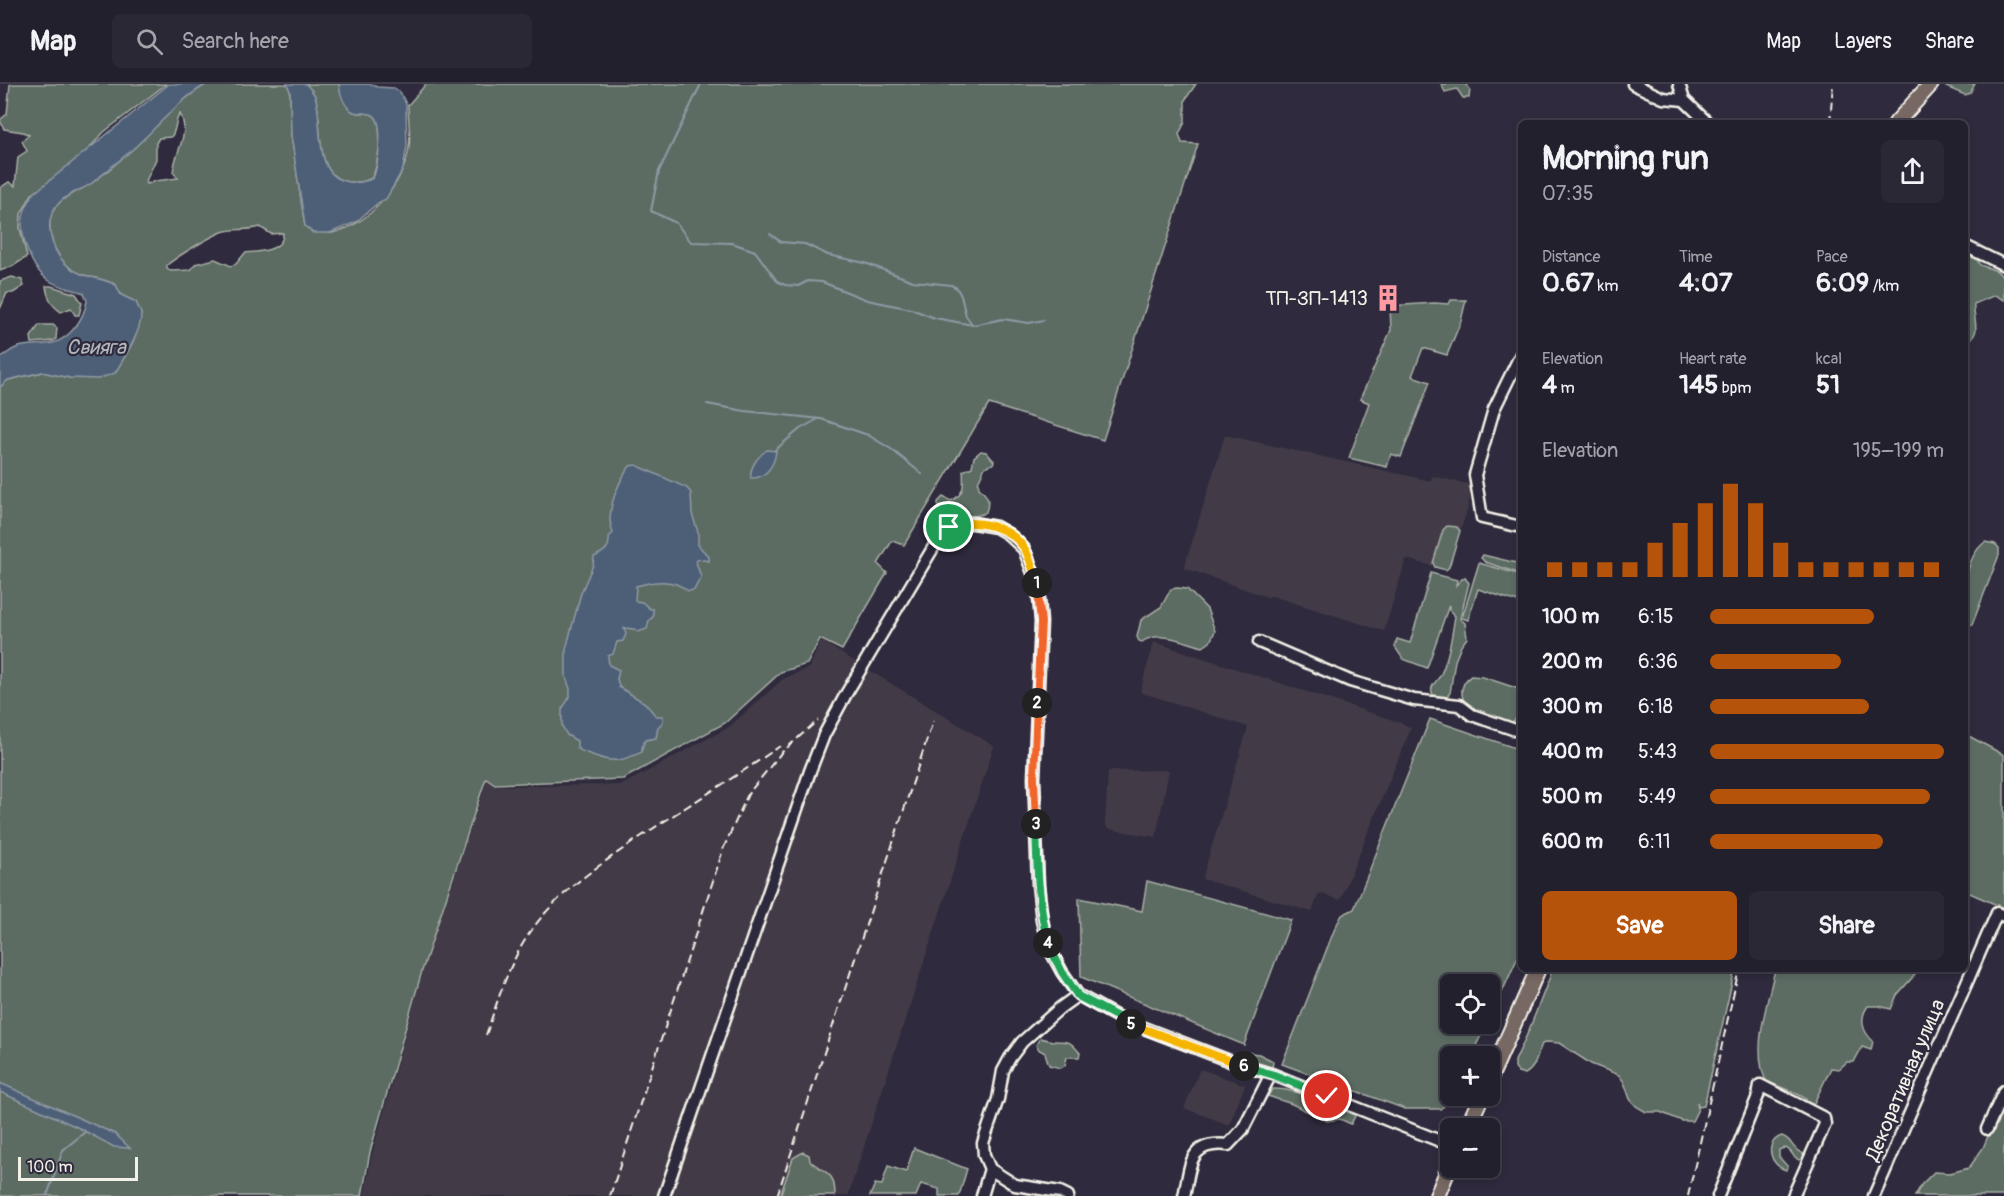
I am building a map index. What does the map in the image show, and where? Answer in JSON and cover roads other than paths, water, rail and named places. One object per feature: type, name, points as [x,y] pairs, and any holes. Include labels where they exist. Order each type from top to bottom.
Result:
[{"type":"main road","points":[[1899,120],[1931,84]]},
{"type":"main road","points":[[1500,1055],[1537,972]]},
{"type":"main road","points":[[1437,1196],[1445,1178]]},
{"type":"street","points":[[1633,84],[1663,98],[1684,100]]},
{"type":"street","points":[[1680,84],[1684,100],[1705,120]]},
{"type":"street","points":[[1968,247],[2004,265]]},
{"type":"street","points":[[1518,360],[1494,409],[1475,476],[1482,518],[1518,526]]},
{"type":"street","points":[[664,1196],[824,735],[942,533],[949,527],[960,523],[987,524],[1008,534],[1024,549],[1038,586],[1041,622],[1034,778],[1038,885],[1042,921],[1048,946],[1078,996],[1123,1020],[1235,1063],[1271,1074],[1440,1141]]},
{"type":"street","points":[[1259,642],[1350,681],[1414,700],[1459,705],[1472,715],[1518,731]]},
{"type":"street","name":"Декоративная улица","points":[[1874,1196],[2000,914]]},
{"type":"street","points":[[1068,1196],[1060,1192],[1015,1185],[990,1169],[984,1155],[983,1143],[998,1099],[1003,1071],[1022,1042],[1060,1008],[1078,996]]},
{"type":"street","points":[[1184,1196],[1194,1156],[1206,1145],[1228,1145],[1243,1129],[1271,1074]]},
{"type":"street","points":[[1718,1196],[1758,1096],[1760,1085],[1824,1118],[1825,1124],[1793,1196]]},
{"type":"street","points":[[1987,1130],[2004,1091]]},
{"type":"street","points":[[982,1196],[990,1169]]},
{"type":"water","name":"Свияга","points":[[169,84],[207,84],[185,99],[96,180],[60,202],[51,217],[53,244],[57,253],[69,267],[74,271],[116,285],[121,295],[136,302],[141,313],[140,322],[127,353],[115,373],[98,379],[70,378],[42,372],[8,380],[0,387],[0,357],[21,346],[53,343],[65,337],[80,320],[87,301],[84,293],[48,280],[36,268],[25,242],[22,224],[23,216],[33,194]]},
{"type":"water","points":[[287,84],[306,84],[315,96],[324,159],[329,170],[338,178],[350,182],[362,182],[373,178],[377,165],[379,126],[373,115],[354,112],[345,104],[339,84],[370,84],[377,87],[394,88],[400,92],[406,104],[407,146],[403,169],[386,199],[356,222],[330,233],[313,233],[305,226],[291,135],[290,91]]},
{"type":"water","points":[[767,450],[776,451],[772,466],[761,476],[751,478],[751,470],[755,462]]},
{"type":"water","points":[[636,465],[687,488],[691,493],[692,514],[698,532],[698,545],[709,557],[709,561],[698,559],[696,562],[701,577],[694,590],[688,591],[670,582],[636,586],[635,601],[642,602],[653,609],[653,617],[649,620],[647,629],[638,632],[624,628],[626,634],[623,641],[617,642],[613,654],[608,656],[609,665],[619,670],[617,679],[619,687],[645,703],[656,716],[663,716],[663,722],[658,727],[656,738],[645,740],[642,752],[614,760],[579,750],[577,741],[567,735],[562,726],[562,709],[570,697],[566,677],[566,649],[581,593],[594,557],[606,550],[609,537],[613,533],[610,512],[616,491],[630,466]]},
{"type":"water","points":[[0,1083],[115,1134],[130,1148],[114,1147],[79,1128],[0,1092]]},
{"type":"waterway","points":[[701,84],[659,171],[651,211],[676,223],[691,242],[732,243],[755,251],[777,281],[785,285],[798,286],[808,281],[822,282],[867,300],[911,309],[935,318],[973,325],[1003,319],[1029,323],[1044,320]]},
{"type":"waterway","points":[[770,234],[781,242],[805,244],[828,255],[865,263],[913,281],[951,285],[957,288],[966,316],[973,325]]},
{"type":"waterway","points":[[707,404],[745,411],[821,419],[868,435],[891,449],[922,474]]},
{"type":"waterway","points":[[775,450],[800,429],[818,419]]},
{"type":"waterway","points":[[47,1196],[63,1150],[85,1132]]},
{"type":"railway","points":[[1830,120],[1833,84]]},
{"type":"railway","points":[[610,1196],[724,847],[748,794],[781,753],[818,720]]},
{"type":"railway","points":[[777,1196],[933,721]]},
{"type":"railway","points":[[486,1035],[515,958],[538,921],[560,898],[584,877],[623,849],[780,746]]},
{"type":"railway","points":[[1688,1196],[1738,972]]},
{"type":"place","name":"ТП-ЗП-1413","points":[[1388,298]]}]
